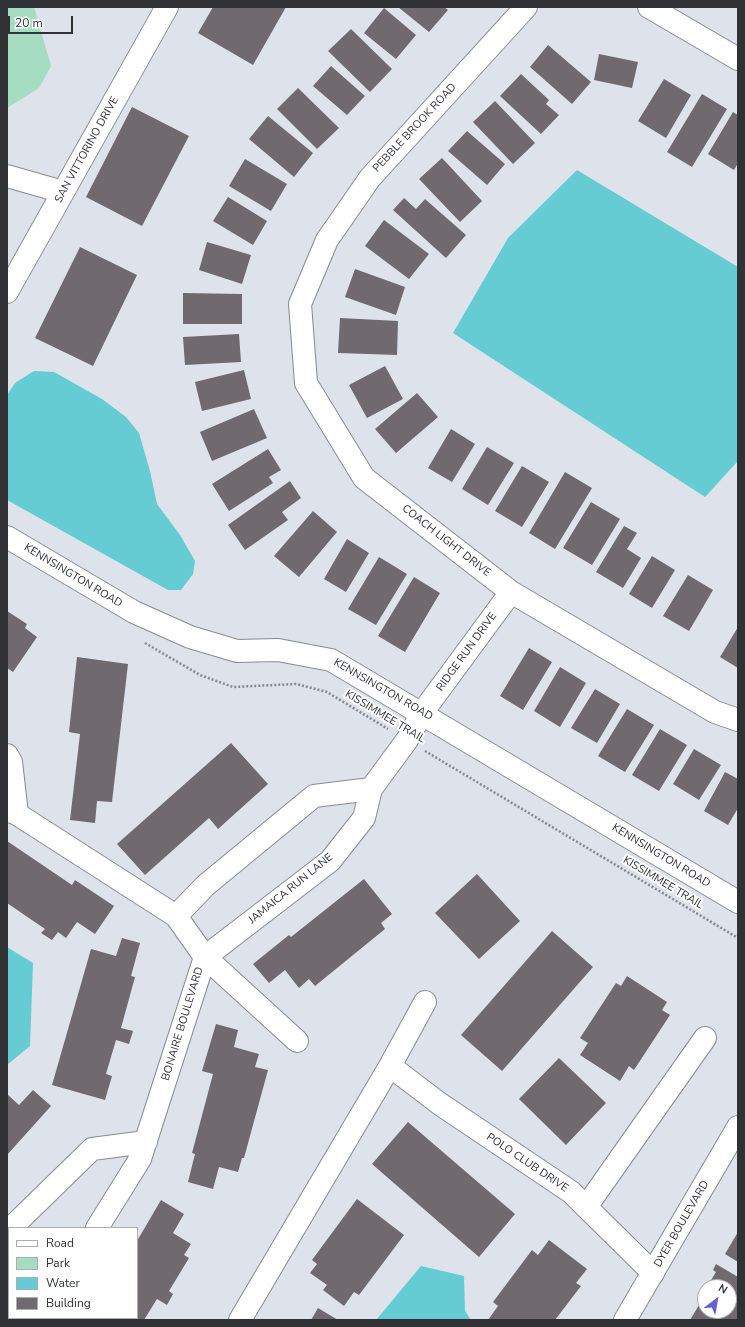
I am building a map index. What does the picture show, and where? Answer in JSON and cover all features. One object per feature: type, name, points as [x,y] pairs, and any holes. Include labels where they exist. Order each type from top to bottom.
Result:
[{"type":"street","name":"SAN VITTORINO DRIVE","points":[[7,292],[167,7]]},
{"type":"street","name":"PEBBLE BROOK ROAD","points":[[319,259],[327,240],[370,178],[526,7]]},
{"type":"street","points":[[649,7],[738,59]]},
{"type":"street","points":[[7,176],[63,192]]},
{"type":"street","name":"COACH LIGHT DRIVE","points":[[319,259],[300,304],[306,383],[364,478],[512,592],[715,712],[738,720]]},
{"type":"street","name":"KENNSINGTON ROAD","points":[[7,537],[134,612],[190,637],[237,651],[278,650],[331,660],[738,902]]},
{"type":"street","name":"RIDGE RUN DRIVE","points":[[422,713],[512,592]]},
{"type":"street","name":"JAMAICA RUN LANE","points":[[205,956],[330,861],[364,818],[371,789],[407,740],[422,713]]},
{"type":"street","points":[[7,755],[11,762],[12,812]]},
{"type":"street","points":[[176,916],[206,885],[314,796],[371,789]]},
{"type":"street","name":"BONAIRE BOULEVARD","points":[[12,812],[176,916],[205,956],[140,1159],[98,1227]]},
{"type":"street","points":[[205,956],[297,1041]]},
{"type":"street","points":[[240,1320],[390,1066],[425,1002]]},
{"type":"street","points":[[586,1208],[705,1038]]},
{"type":"street","name":"POLO CLUB DRIVE","points":[[390,1066],[440,1104],[571,1192],[653,1273]]},
{"type":"street","name":"DYER BOULEVARD","points":[[625,1320],[738,1127]]},
{"type":"street","points":[[12,1227],[92,1149],[146,1142]]},
{"type":"path","name":"KISSIMMEE TRAIL","points":[[140,640],[200,675],[233,687],[296,684],[327,692],[738,938]]},
{"type":"green space","points":[[7,7],[34,7],[51,66],[39,88],[7,108]]},
{"type":"water","points":[[577,170],[738,267],[738,461],[705,497],[453,333],[508,238]]},
{"type":"water","points":[[34,371],[54,372],[102,399],[126,417],[139,433],[150,471],[157,504],[180,535],[195,561],[193,574],[181,590],[168,590],[7,500],[7,395],[15,383]]},
{"type":"water","points":[[7,947],[33,963],[30,1046],[7,1065]]},
{"type":"water","points":[[421,1266],[464,1276],[465,1311],[471,1320],[376,1320]]},
{"type":"building","points":[[213,7],[286,7],[253,65],[198,33]]},
{"type":"building","points":[[398,7],[444,7],[448,10],[429,32]]},
{"type":"building","points":[[384,8],[416,35],[396,59],[364,33]]},
{"type":"building","points":[[351,29],[392,69],[370,92],[328,51]]},
{"type":"building","points":[[548,45],[591,82],[572,104],[530,67]]},
{"type":"building","points":[[599,54],[638,62],[632,88],[594,80]]},
{"type":"building","points":[[331,66],[365,96],[347,115],[313,86]]},
{"type":"building","points":[[521,74],[549,100],[546,104],[559,115],[541,134],[500,96]]},
{"type":"building","points":[[664,79],[691,95],[666,138],[638,121]]},
{"type":"building","points":[[298,88],[339,128],[317,149],[277,109]]},
{"type":"building","points":[[702,94],[727,109],[692,167],[667,152]]},
{"type":"building","points":[[495,101],[535,143],[513,164],[473,122]]},
{"type":"building","points":[[132,107],[189,136],[142,226],[86,197]]},
{"type":"building","points":[[733,112],[738,115],[738,163],[734,170],[708,154]]},
{"type":"building","points":[[268,116],[313,153],[294,177],[249,139]]},
{"type":"building","points":[[467,131],[505,164],[487,185],[448,151]]},
{"type":"building","points":[[442,158],[482,201],[460,222],[419,179]]},
{"type":"building","points":[[245,159],[287,184],[271,211],[229,186]]},
{"type":"building","points":[[228,197],[267,221],[253,245],[213,221]]},
{"type":"building","points":[[404,198],[416,209],[425,199],[466,235],[446,258],[393,210]]},
{"type":"building","points":[[384,220],[429,254],[409,279],[365,246]]},
{"type":"building","points":[[207,242],[251,255],[242,284],[199,270]]},
{"type":"building","points":[[80,247],[137,275],[93,366],[35,338]]},
{"type":"building","points":[[355,269],[405,287],[396,315],[345,297]]},
{"type":"building","points":[[183,293],[242,294],[242,324],[183,324]]},
{"type":"building","points":[[340,318],[398,321],[397,355],[338,353]]},
{"type":"building","points":[[239,334],[241,362],[185,365],[183,337]]},
{"type":"building","points":[[385,366],[403,399],[367,418],[349,385]]},
{"type":"building","points":[[244,370],[251,399],[202,411],[195,382]]},
{"type":"building","points":[[417,393],[438,417],[396,453],[375,429]]},
{"type":"building","points":[[254,409],[267,438],[212,461],[200,432]]},
{"type":"building","points":[[451,429],[475,444],[452,482],[428,468]]},
{"type":"building","points":[[487,447],[514,463],[488,505],[462,489]]},
{"type":"building","points":[[268,449],[281,470],[269,477],[273,483],[229,511],[212,484]]},
{"type":"building","points":[[522,466],[549,482],[522,527],[495,511]]},
{"type":"building","points":[[565,472],[592,488],[555,549],[529,533]]},
{"type":"building","points":[[290,481],[301,498],[282,512],[288,520],[245,550],[228,525]]},
{"type":"building","points":[[591,502],[620,519],[592,565],[563,548]]},
{"type":"building","points":[[313,511],[337,532],[299,577],[274,556]]},
{"type":"building","points":[[624,526],[637,533],[627,549],[641,558],[623,588],[596,572]]},
{"type":"building","points":[[347,539],[369,553],[346,592],[324,579]]},
{"type":"building","points":[[652,556],[675,570],[652,608],[629,594]]},
{"type":"building","points":[[379,557],[407,574],[376,625],[348,609]]},
{"type":"building","points":[[688,575],[713,590],[689,631],[663,616]]},
{"type":"building","points":[[414,577],[440,593],[405,652],[378,636]]},
{"type":"building","points":[[7,611],[27,624],[25,628],[37,637],[13,672],[7,668]]},
{"type":"building","points":[[738,627],[738,668],[720,657]]},
{"type":"building","points":[[529,648],[552,662],[523,710],[500,696]]},
{"type":"building","points":[[77,657],[128,664],[112,802],[97,801],[95,823],[70,820],[80,734],[69,732]]},
{"type":"building","points":[[560,667],[586,683],[560,727],[534,711]]},
{"type":"building","points":[[595,689],[620,704],[597,743],[571,728]]},
{"type":"building","points":[[627,709],[654,725],[625,772],[598,756]]},
{"type":"building","points":[[660,729],[687,745],[659,791],[632,775]]},
{"type":"building","points":[[231,743],[268,784],[218,829],[209,818],[145,875],[117,844]]},
{"type":"building","points":[[694,749],[721,765],[699,800],[673,784]]},
{"type":"building","points":[[725,772],[738,779],[738,808],[728,825],[704,811]]},
{"type":"building","points":[[7,841],[72,885],[75,880],[114,906],[95,934],[77,922],[66,938],[58,932],[52,940],[41,933],[45,929],[7,903]]},
{"type":"building","points":[[477,874],[520,921],[479,959],[435,913]]},
{"type":"building","points":[[364,879],[392,914],[381,923],[385,929],[315,986],[309,979],[299,988],[285,970],[269,983],[253,964],[289,935],[291,937]]},
{"type":"building","points":[[552,931],[593,967],[502,1071],[461,1035]]},
{"type":"building","points":[[122,938],[140,943],[131,976],[135,977],[121,1028],[133,1031],[129,1044],[116,1040],[106,1074],[112,1076],[105,1100],[52,1085],[91,949],[116,956]]},
{"type":"building","points":[[627,976],[667,1002],[662,1010],[670,1015],[634,1070],[629,1066],[620,1081],[580,1055],[588,1043],[580,1038],[616,983],[621,986]]},
{"type":"building","points":[[216,1024],[238,1030],[234,1047],[259,1054],[255,1067],[268,1070],[244,1158],[242,1158],[238,1172],[219,1167],[213,1189],[188,1182],[195,1154],[192,1153],[213,1074],[202,1071]]},
{"type":"building","points":[[559,1058],[606,1103],[566,1145],[519,1099]]},
{"type":"building","points":[[33,1090],[51,1106],[7,1155],[7,1094],[19,1105]]},
{"type":"building","points":[[408,1122],[515,1214],[479,1257],[372,1164]]},
{"type":"building","points":[[357,1199],[404,1235],[359,1295],[354,1292],[344,1306],[323,1290],[327,1285],[310,1273],[317,1264],[312,1260]]},
{"type":"building","points":[[161,1200],[184,1214],[173,1233],[191,1244],[184,1255],[189,1258],[169,1291],[173,1294],[167,1305],[157,1299],[144,1320],[91,1320],[138,1319],[138,1239]]},
{"type":"building","points":[[738,1232],[738,1262],[725,1254]]},
{"type":"building","points":[[549,1240],[587,1269],[576,1283],[581,1286],[555,1320],[488,1320],[498,1306],[493,1302],[532,1250],[538,1255]]},
{"type":"building","points":[[716,1264],[738,1277],[737,1320],[690,1320],[697,1308],[697,1319],[737,1319],[737,1279],[712,1279],[716,1272],[713,1270]]},
{"type":"building","points":[[318,1308],[338,1320],[311,1320]]}]
